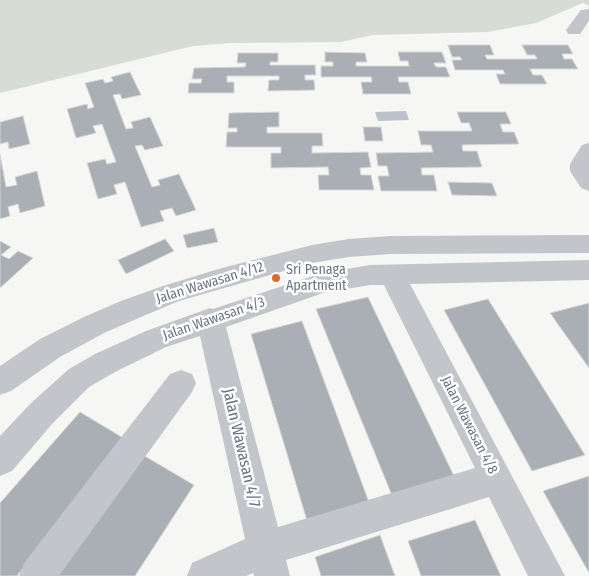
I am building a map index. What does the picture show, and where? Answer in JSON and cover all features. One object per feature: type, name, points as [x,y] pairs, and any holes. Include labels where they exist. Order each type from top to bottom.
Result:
[{"type":"street","points":[[574,30],[587,13]]},
{"type":"street","points":[[589,150],[580,171],[589,183]]},
{"type":"street","name":"Jalan Wawasan 4/12","points":[[0,382],[50,348],[94,325],[131,309],[172,293],[312,254],[349,248],[390,245],[589,244]]},
{"type":"street","name":"Jalan Wawasan 4/3","points":[[0,460],[41,414],[79,378],[105,363],[156,339],[210,319],[322,283],[370,275],[589,270]]},
{"type":"street","name":"Jalan Wawasan 4/8","points":[[392,274],[547,576]]},
{"type":"street","name":"Jalan Wawasan 4/7","points":[[210,319],[268,562]]},
{"type":"street","points":[[37,576],[181,383]]},
{"type":"street","points":[[205,576],[268,562],[496,478]]},
{"type":"shaded area","points":[[0,0],[589,0],[589,6],[583,3],[536,23],[488,32],[373,35],[341,42],[231,43],[193,46],[0,93]]},
{"type":"shaded area","points":[[406,111],[409,120],[378,121],[375,112]]},
{"type":"building","points":[[448,45],[490,45],[494,55],[485,55],[487,59],[537,59],[535,55],[527,55],[522,45],[568,45],[573,54],[562,54],[564,59],[572,59],[578,69],[530,69],[533,75],[542,75],[547,84],[500,84],[496,74],[505,74],[503,70],[455,70],[452,60],[462,60],[460,57],[452,57]]},
{"type":"building","points":[[325,52],[365,53],[367,62],[356,62],[356,66],[409,66],[408,61],[400,61],[398,52],[442,52],[446,63],[434,63],[436,67],[446,67],[450,77],[398,77],[399,82],[408,82],[411,94],[363,94],[361,82],[372,82],[371,77],[321,77],[321,66],[333,66],[333,62],[325,62]]},
{"type":"building","points":[[238,53],[278,53],[278,62],[270,62],[270,65],[315,65],[316,75],[305,75],[305,80],[314,80],[315,90],[268,91],[269,80],[279,80],[279,76],[227,76],[227,82],[234,82],[234,93],[188,93],[189,83],[201,83],[202,79],[192,79],[194,68],[245,67],[246,63],[237,63]]},
{"type":"building","points":[[130,72],[141,95],[122,99],[120,94],[113,95],[126,129],[133,128],[131,122],[150,117],[163,146],[145,150],[142,145],[135,146],[152,187],[160,185],[158,180],[179,174],[196,210],[176,216],[172,208],[160,211],[164,221],[141,227],[125,182],[114,185],[117,194],[98,199],[87,163],[105,159],[107,164],[116,162],[102,124],[93,126],[96,133],[76,138],[67,109],[87,104],[88,109],[94,107],[85,83],[103,79],[105,83],[113,81],[111,77]]},
{"type":"building","points":[[279,112],[279,127],[267,127],[267,133],[322,133],[323,146],[312,146],[312,153],[368,152],[371,167],[360,168],[361,175],[371,175],[374,190],[319,190],[318,175],[329,175],[328,167],[271,168],[271,153],[281,153],[281,147],[226,147],[227,132],[237,132],[237,128],[228,128],[229,113]]},
{"type":"building","points":[[457,112],[506,112],[511,124],[500,124],[503,132],[514,132],[519,144],[462,145],[463,151],[477,151],[482,167],[421,168],[422,175],[434,175],[437,191],[381,191],[378,176],[389,176],[387,166],[378,166],[376,153],[433,152],[431,145],[421,145],[418,131],[472,131],[469,123],[461,123]]},
{"type":"building","points":[[23,116],[30,144],[9,149],[8,142],[0,144],[0,122]]},
{"type":"building","points":[[363,127],[381,127],[383,141],[365,141]]},
{"type":"building","points":[[0,154],[6,187],[17,185],[15,177],[37,171],[45,206],[20,213],[18,204],[8,207],[10,216],[0,219]]},
{"type":"building","points":[[448,182],[492,183],[497,196],[452,195]]},
{"type":"building","points":[[214,228],[218,242],[187,248],[183,235]]},
{"type":"building","points":[[165,239],[174,251],[126,274],[118,260]]},
{"type":"building","points":[[0,241],[11,247],[1,255],[9,259],[18,251],[33,258],[0,288]]},
{"type":"building","points":[[368,297],[455,478],[393,498],[316,309]]},
{"type":"building","points":[[488,299],[585,455],[532,471],[444,310]]},
{"type":"building","points":[[589,303],[589,368],[550,313]]},
{"type":"building","points":[[302,321],[370,505],[308,524],[251,334]]},
{"type":"building","points":[[80,412],[125,439],[17,576],[0,576],[0,503]]},
{"type":"building","points":[[143,455],[194,485],[135,576],[55,576]]},
{"type":"building","points":[[589,476],[589,573],[543,491]]},
{"type":"building","points":[[475,520],[501,576],[421,576],[408,541]]},
{"type":"building","points":[[380,535],[395,576],[321,576],[315,557]]},
{"type":"place","name":"Sri Penaga Apartment","points":[[276,278]]}]
